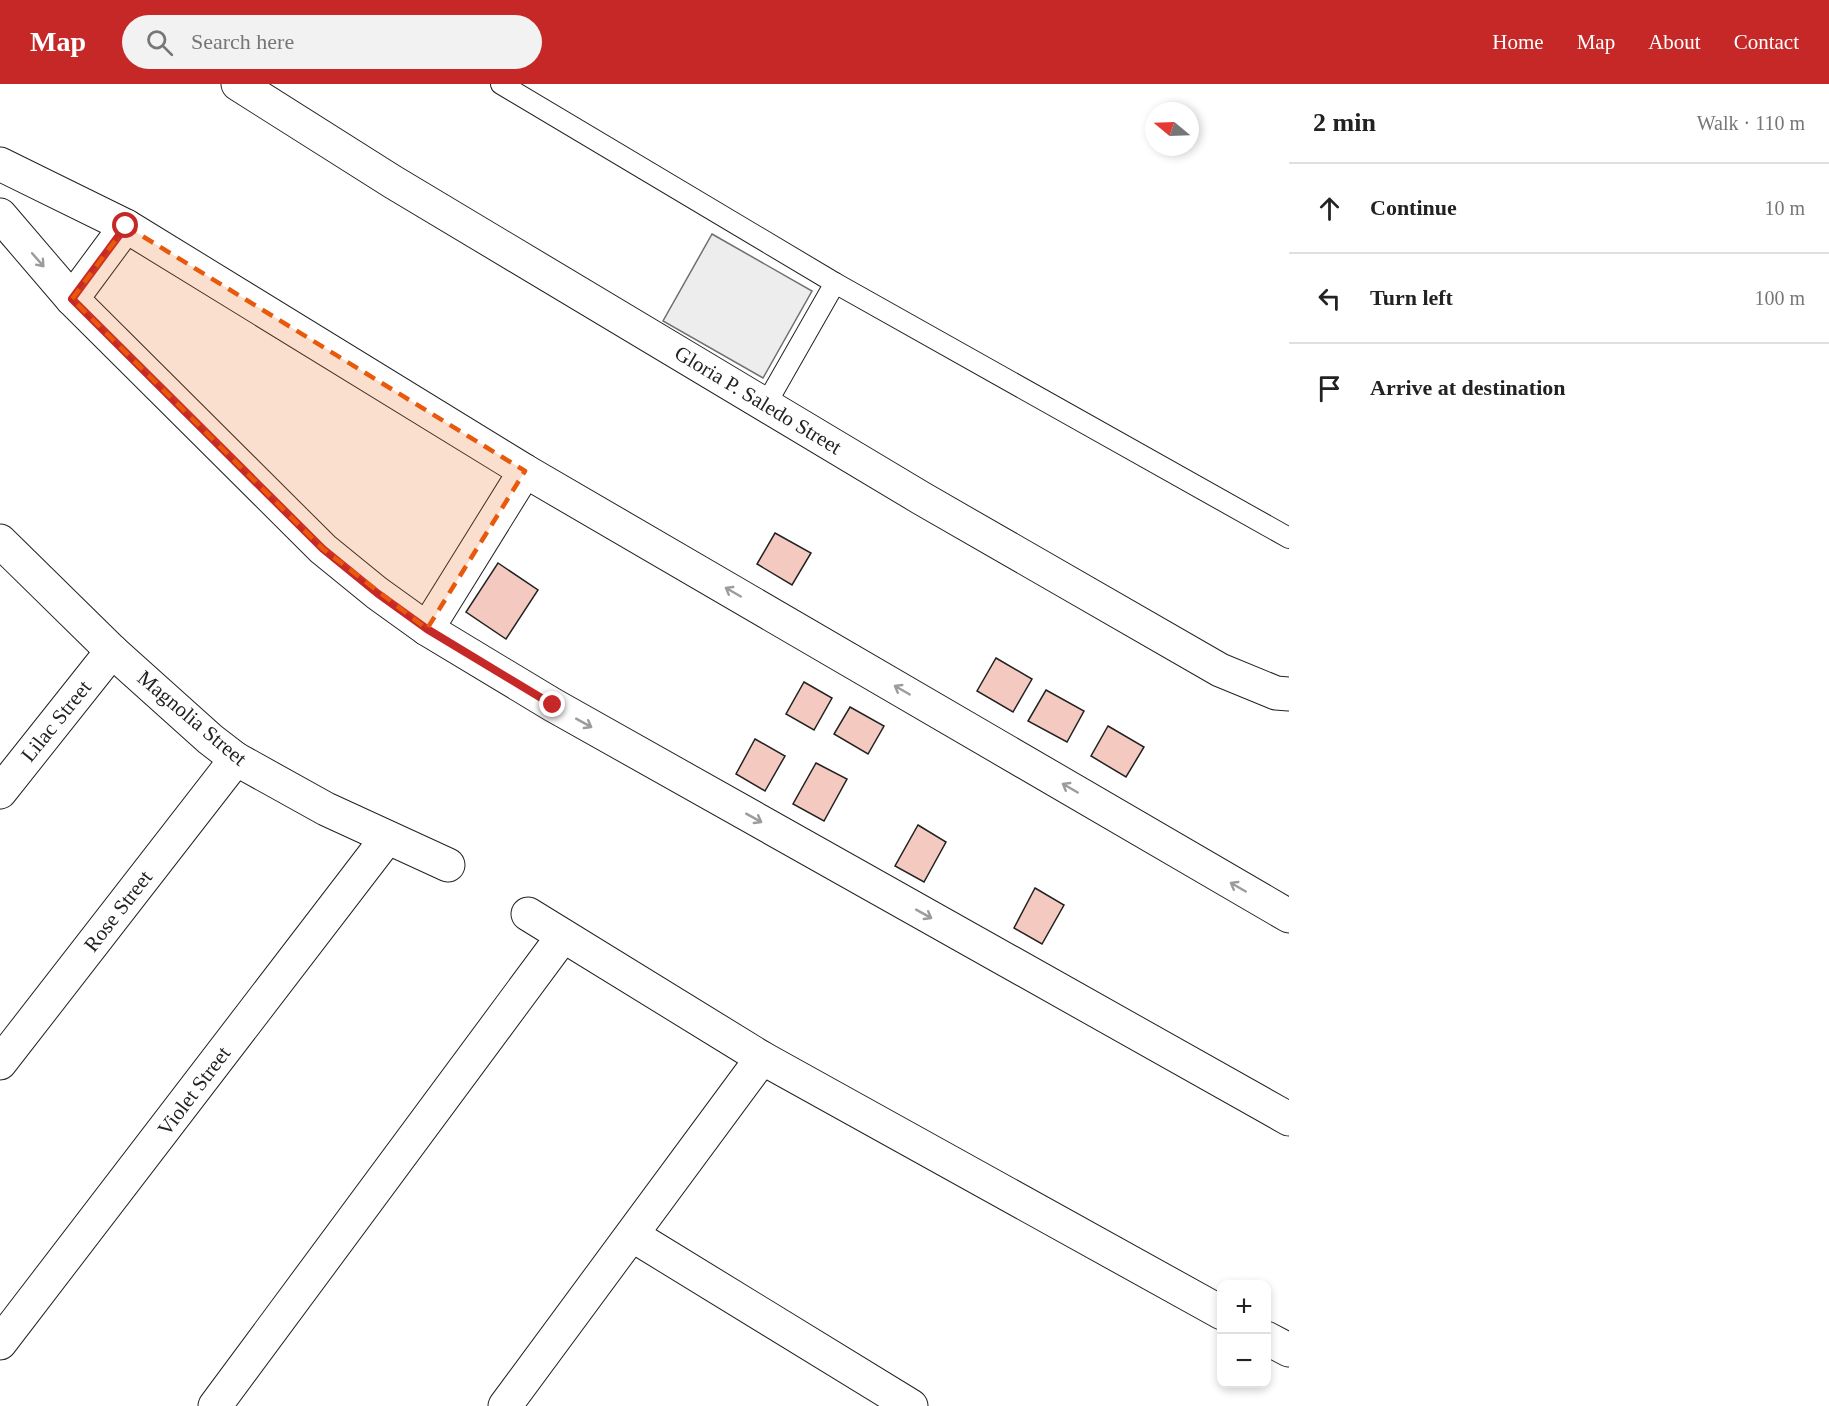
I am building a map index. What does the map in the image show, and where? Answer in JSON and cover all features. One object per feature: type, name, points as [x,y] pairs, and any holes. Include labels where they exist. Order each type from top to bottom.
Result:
[{"type":"street","name":"Gloria P. Saledo Street","points":[[238,84],[393,182],[921,498],[1220,670],[1276,693],[1289,694]]},
{"type":"street","points":[[0,164],[126,226],[525,471],[1289,916]]},
{"type":"street","points":[[0,215],[72,299],[323,549],[377,593],[427,629],[553,705],[1289,1119]]},
{"type":"street","points":[[72,299],[126,226]]},
{"type":"street","points":[[427,629],[525,471]]},
{"type":"street","name":"Magnolia Street","points":[[0,541],[112,651],[210,740],[236,759],[326,809],[448,865]]},
{"type":"street","name":"Lilac Street","points":[[0,792],[112,651]]},
{"type":"street","name":"Rose Street","points":[[0,1063],[236,759]]},
{"type":"street","name":"Violet Street","points":[[0,1343],[387,838]]},
{"type":"street","points":[[528,914],[762,1058],[1217,1311]]},
{"type":"street","points":[[216,1406],[563,936]]},
{"type":"street","points":[[505,1406],[762,1058]]},
{"type":"street","points":[[632,1235],[911,1406]]},
{"type":"street","points":[[1271,1341],[1289,1350]]},
{"type":"lane","points":[[501,84],[836,283],[1289,538]]},
{"type":"lane","points":[[766,404],[836,283]]},
{"type":"highlighted area","points":[[126,226],[525,471],[427,629],[323,549],[72,299]]},
{"type":"shaded area","points":[[712,234],[812,291],[763,378],[663,321]]},
{"type":"building","points":[[775,533],[811,553],[792,585],[757,564]]},
{"type":"building","points":[[498,563],[538,590],[506,639],[466,612]]},
{"type":"building","points":[[996,658],[1032,679],[1013,712],[977,691]]},
{"type":"building","points":[[804,682],[832,698],[814,730],[786,714]]},
{"type":"building","points":[[1046,690],[1084,711],[1067,742],[1028,721]]},
{"type":"building","points":[[850,707],[884,726],[868,754],[834,734]]},
{"type":"building","points":[[1108,726],[1144,747],[1126,777],[1091,756]]},
{"type":"building","points":[[755,739],[785,756],[765,791],[736,774]]},
{"type":"building","points":[[816,763],[847,779],[824,821],[793,804]]},
{"type":"building","points":[[918,825],[946,842],[924,882],[895,866]]},
{"type":"building","points":[[1035,888],[1064,905],[1042,944],[1014,928]]},
{"type":"route","points":[[126,226],[72,299],[323,549],[377,593],[427,629],[553,705]]}]
